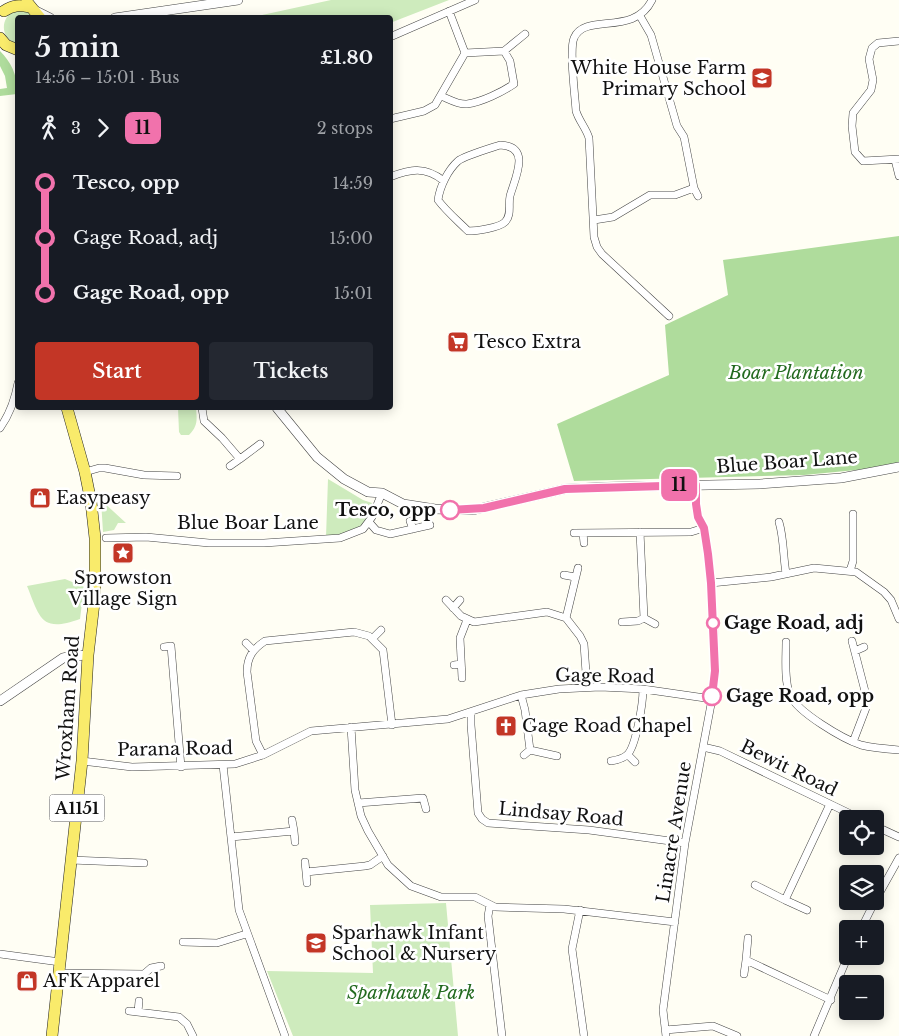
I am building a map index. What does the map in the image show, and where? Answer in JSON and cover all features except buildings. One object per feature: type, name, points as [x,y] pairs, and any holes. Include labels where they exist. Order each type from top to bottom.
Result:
[{"type":"main road","points":[[2,14],[9,0]]},
{"type":"main road","points":[[2,14],[11,7],[19,5],[32,8]]},
{"type":"main road","points":[[0,38],[6,45],[14,49]]},
{"type":"main road","name":"Wroxham Road","points":[[52,1036],[82,761],[88,656],[95,594],[95,538],[91,502],[85,472],[68,410]]},
{"type":"street","points":[[136,15],[238,0]]},
{"type":"street","points":[[393,37],[475,0]]},
{"type":"street","points":[[652,0],[640,16],[626,21],[590,25],[580,29],[574,38],[572,52],[576,110],[589,138],[596,247],[669,316]]},
{"type":"street","points":[[32,8],[45,15]]},
{"type":"street","points":[[449,11],[465,53]]},
{"type":"street","points":[[640,16],[651,35],[677,126],[684,136],[694,188],[698,196]]},
{"type":"street","points":[[393,117],[424,111],[435,104],[465,53],[504,51],[524,34]]},
{"type":"street","points":[[899,41],[878,43],[872,48],[869,59],[872,80],[871,90],[853,113],[852,126],[855,152],[863,161],[897,160],[899,176]]},
{"type":"street","points":[[441,96],[466,104],[503,91],[514,84],[510,61],[504,51]]},
{"type":"street","points":[[500,145],[516,150],[519,156],[519,165],[510,198],[509,216],[504,223],[477,231],[468,231],[438,200],[444,181],[459,160],[500,145]]},
{"type":"street","points":[[393,176],[411,170],[422,170],[435,174],[444,181]]},
{"type":"street","points":[[594,220],[613,217],[650,195],[676,194],[694,188]]},
{"type":"street","points":[[0,428],[8,417],[15,394]]},
{"type":"street","points":[[202,410],[204,421],[240,459]]},
{"type":"street","name":"Blue Boar Lane","points":[[279,410],[317,457],[344,479],[368,492],[382,493],[403,504],[414,506],[459,510],[497,505],[565,489],[760,484],[841,478],[899,467]]},
{"type":"street","points":[[230,466],[260,444]]},
{"type":"street","points":[[85,472],[105,468],[144,475],[177,476]]},
{"type":"street","name":"Linacre Avenue","points":[[665,1033],[664,1010],[675,922],[686,843],[712,699],[715,671],[711,583],[704,528],[698,517],[696,504],[696,485]]},
{"type":"street","points":[[382,493],[377,508],[369,522],[376,530],[390,534],[430,525]]},
{"type":"street","points":[[850,571],[853,561],[854,514]]},
{"type":"street","points":[[410,521],[413,529]]},
{"type":"street","name":"Blue Boar Lane","points":[[106,538],[124,533],[146,537],[209,542],[274,542],[340,538],[363,528],[369,522]]},
{"type":"street","points":[[779,522],[783,537],[783,560],[786,573]]},
{"type":"street","points":[[574,533],[691,532],[704,528]]},
{"type":"street","points":[[640,532],[644,618]]},
{"type":"street","points":[[583,533],[584,544]]},
{"type":"street","points":[[566,618],[578,568]]},
{"type":"street","points":[[711,583],[771,577],[814,568],[856,572],[884,592],[891,600],[899,619]]},
{"type":"street","points":[[564,575],[575,577]]},
{"type":"street","points":[[446,600],[467,620],[479,621],[547,612],[566,618],[584,644],[588,687]]},
{"type":"street","points":[[453,608],[460,600]]},
{"type":"street","points":[[622,622],[638,621],[644,618]]},
{"type":"street","points":[[644,618],[655,624]]},
{"type":"street","points":[[462,678],[458,665],[459,648],[460,638],[467,620]]},
{"type":"street","points":[[373,638],[381,630]]},
{"type":"street","points":[[264,755],[256,741],[247,662],[253,650],[265,641],[354,632],[373,638],[383,650],[392,725]]},
{"type":"street","points":[[852,641],[866,695],[866,708],[853,742]]},
{"type":"street","points":[[786,642],[788,688],[790,697],[796,704],[818,722],[853,742],[899,750]]},
{"type":"street","points":[[246,643],[253,650]]},
{"type":"street","points":[[164,647],[171,646],[181,767]]},
{"type":"street","points":[[854,651],[864,647]]},
{"type":"street","points":[[0,701],[63,658],[88,656]]},
{"type":"street","name":"Gage Road","points":[[471,713],[496,702],[521,695],[540,691],[588,687],[643,689],[712,699]]},
{"type":"street","points":[[612,761],[622,759],[632,749],[643,700],[643,689]]},
{"type":"street","points":[[521,695],[525,710],[527,752],[557,756]]},
{"type":"street","name":"Parana Road","points":[[82,761],[132,767],[224,766],[264,755],[311,731],[440,720],[471,713]]},
{"type":"street","name":"Lindsay Road","points":[[471,713],[478,813],[488,823],[589,830],[686,843]]},
{"type":"street","points":[[351,727],[355,790],[368,831],[382,856],[399,876],[411,886],[442,897],[475,897],[495,907],[580,910],[675,922]]},
{"type":"street","name":"Bewit Road","points":[[703,747],[720,751],[842,810]]},
{"type":"street","points":[[628,755],[635,762]]},
{"type":"street","points":[[224,766],[238,910],[285,1036]]},
{"type":"street","points":[[358,803],[424,798],[426,809]]},
{"type":"street","points":[[785,900],[830,804]]},
{"type":"street","points":[[292,820],[295,842]]},
{"type":"street","points":[[884,830],[899,837]]},
{"type":"street","points":[[231,837],[294,831]]},
{"type":"street","points":[[306,872],[370,865],[382,856]]},
{"type":"street","points":[[884,885],[899,858]]},
{"type":"street","points":[[72,860],[144,863]]},
{"type":"street","points":[[305,862],[307,883]]},
{"type":"street","points":[[755,885],[807,910]]},
{"type":"street","points":[[490,905],[488,916],[502,1036]]},
{"type":"street","points":[[580,910],[572,949],[584,1036]]},
{"type":"street","points":[[183,942],[217,943],[246,934]]},
{"type":"street","points":[[744,974],[748,938]]},
{"type":"street","points":[[0,954],[60,968],[144,974],[151,968],[161,966]]},
{"type":"street","points":[[746,960],[831,1000]]},
{"type":"street","points":[[814,1036],[845,965]]},
{"type":"street","points":[[138,1012],[139,1001]]},
{"type":"street","points":[[129,1011],[180,1014],[193,1036]]},
{"type":"street","points":[[665,1033],[713,1026],[737,1036]]},
{"type":"green space","points":[[331,0],[449,0],[393,22],[393,15],[262,15]]},
{"type":"green space","points":[[14,10],[28,11],[33,15],[15,15],[15,42],[11,41],[5,33],[4,23],[9,14]]},
{"type":"green space","points":[[0,51],[8,60],[13,71],[15,94],[0,96],[0,89],[7,88],[5,76],[0,66]]},
{"type":"green space","name":"Boar Plantation","points":[[899,236],[899,463],[877,468],[804,475],[574,481],[557,424],[669,375],[665,325],[728,295],[723,260]]},
{"type":"green space","points":[[178,410],[196,410],[194,429],[189,435],[181,435],[179,432]]},
{"type":"green space","points":[[328,479],[363,500],[372,503],[374,511],[360,530],[329,538],[326,537]]},
{"type":"green space","points":[[101,500],[126,523],[118,523],[114,530],[103,532]]},
{"type":"green space","points":[[65,579],[84,587],[80,619],[67,623],[50,623],[39,614],[27,586]]},
{"type":"green space","name":"Sparhawk Park","points":[[446,903],[458,1036],[293,1036],[267,971],[373,973],[370,905]]},
{"type":"bus line","name":"11","points":[[450,510],[484,508],[565,489],[696,485],[696,504],[698,517],[704,528],[711,583],[715,671],[712,696]]},
{"type":"place","name":"White House Farm Primary School","points":[[762,78]]},
{"type":"place","name":"Tesco Extra","points":[[458,342]]},
{"type":"place","name":"Easypeasy","points":[[40,498]]},
{"type":"place","name":"Tesco, opp","points":[[450,510]]},
{"type":"place","name":"Sprowston Village Sign","points":[[123,553]]},
{"type":"place","name":"Gage Road, adj","points":[[713,623]]},
{"type":"place","name":"Gage Road, opp","points":[[712,696]]},
{"type":"place","name":"Gage Road Chapel","points":[[506,726]]},
{"type":"place","name":"Sparhawk Infant School & Nursery","points":[[316,943]]},
{"type":"place","name":"AFK Apparel","points":[[27,981]]}]
